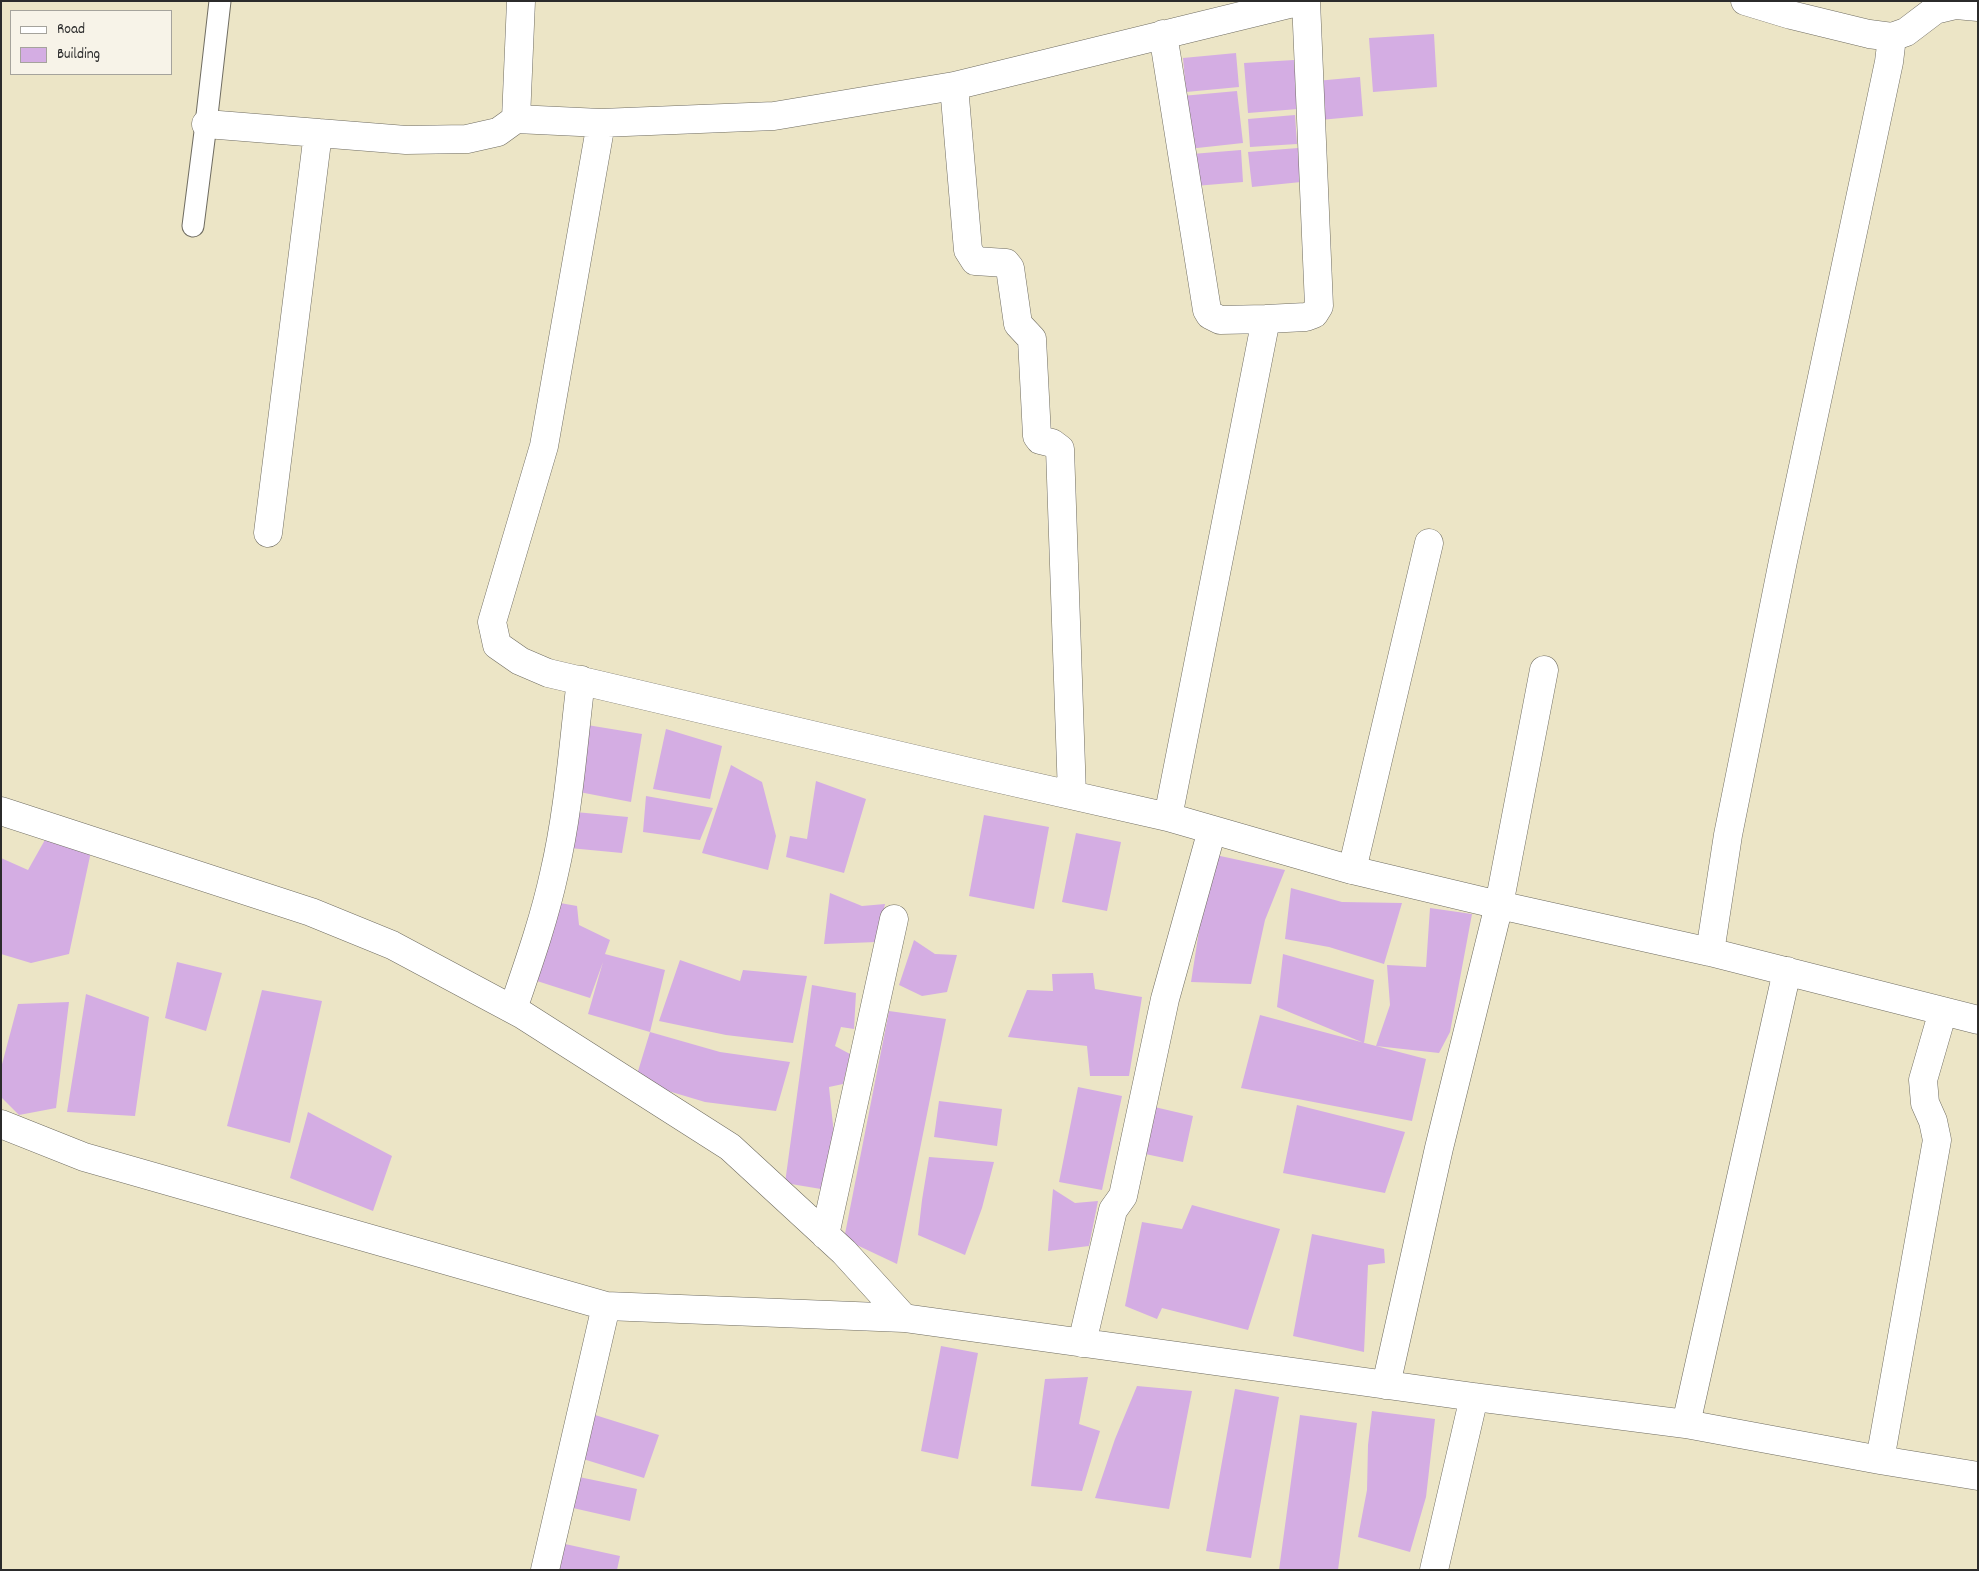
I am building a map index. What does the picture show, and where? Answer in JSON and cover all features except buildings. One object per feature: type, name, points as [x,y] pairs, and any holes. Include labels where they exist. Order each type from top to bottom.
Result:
[{"type":"street","points":[[516,119],[520,1]]},
{"type":"street","points":[[206,124],[406,140],[467,139],[498,132],[516,119],[601,122],[774,116],[954,86],[1302,1]]},
{"type":"street","points":[[1163,34],[1207,310],[1220,320],[1306,317],[1314,314],[1319,306],[1306,1]]},
{"type":"street","points":[[1745,1],[1791,15],[1869,34],[1892,37],[1906,32],[1935,10],[1956,4],[1978,7]]},
{"type":"street","points":[[1710,952],[1730,825],[1783,561],[1889,62],[1892,37]]},
{"type":"street","points":[[954,86],[968,250],[975,261],[1006,263],[1010,268],[1018,324],[1032,339],[1037,436],[1040,440],[1052,443],[1060,449],[1072,795]]},
{"type":"street","points":[[601,122],[544,446],[492,622],[497,644],[520,661],[548,673],[1168,817],[1352,870],[1710,952],[1978,1020]]},
{"type":"street","points":[[268,533],[318,133]]},
{"type":"street","points":[[1168,817],[1266,319]]},
{"type":"street","points":[[1352,870],[1429,543]]},
{"type":"street","points":[[1386,1384],[1439,1148],[1499,905],[1544,670]]},
{"type":"street","points":[[513,1009],[536,939],[554,874],[569,790],[581,680]]},
{"type":"street","points":[[1,811],[311,912],[392,944],[513,1009],[730,1147],[844,1252],[904,1318]]},
{"type":"street","points":[[1082,1344],[1113,1210],[1123,1196],[1165,999],[1212,830]]},
{"type":"street","points":[[825,1235],[894,919]]},
{"type":"street","points":[[1686,1424],[1787,971]]},
{"type":"street","points":[[1880,1460],[1936,1140],[1933,1121],[1925,1103],[1923,1080],[1943,1011]]},
{"type":"street","points":[[1,1124],[84,1157],[606,1306],[904,1318],[1082,1344],[1686,1424],[1978,1476]]},
{"type":"street","points":[[545,1570],[606,1306]]},
{"type":"street","points":[[1434,1570],[1474,1397]]},
{"type":"lane","points":[[193,226],[220,1]]}]
